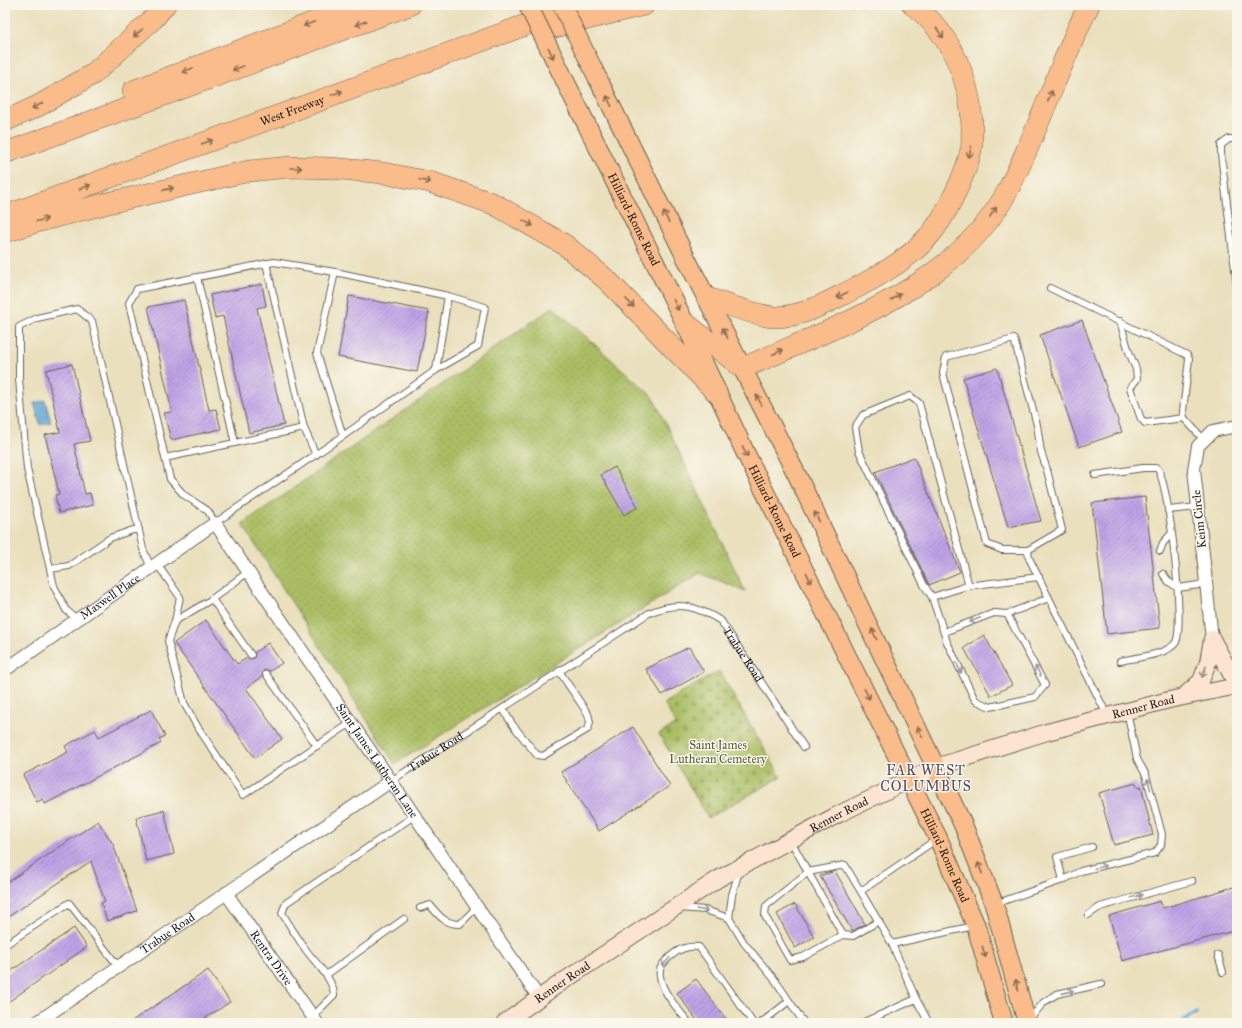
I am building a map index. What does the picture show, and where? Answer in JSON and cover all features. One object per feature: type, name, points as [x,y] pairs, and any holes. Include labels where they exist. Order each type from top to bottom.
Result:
[{"type":"highway","points":[[5,121],[38,106],[93,74],[153,19],[166,5]]},
{"type":"highway","points":[[51,137],[111,100],[358,5]]},
{"type":"highway","points":[[5,153],[410,5]]},
{"type":"highway","name":"West Freeway","points":[[5,216],[580,5]]},
{"type":"highway","points":[[432,59],[644,5]]},
{"type":"highway","points":[[707,298],[775,317],[796,315],[819,307],[865,283],[915,249],[930,236],[948,206],[964,172],[971,149],[972,113],[966,86],[956,60],[942,34],[922,11],[913,5]]},
{"type":"highway","points":[[685,323],[743,368],[893,300],[958,254],[985,224],[1007,191],[1035,132],[1073,37],[1089,5]]},
{"type":"highway","points":[[5,232],[36,222],[108,203],[249,171],[290,168],[331,168],[382,173],[430,182],[494,204],[565,245],[608,281],[716,392]]},
{"type":"main road","name":"Hilliard-Rome Road","points":[[528,5],[685,323],[716,392],[938,838],[976,926],[1004,1023]]},
{"type":"main road","points":[[562,5],[707,298],[798,475],[964,827],[994,904],[1027,1023]]},
{"type":"main road","points":[[1212,639],[1231,674],[1237,676]]},
{"type":"main road","points":[[1182,697],[1201,681],[1208,662],[1212,639]]},
{"type":"main road","name":"Renner Road","points":[[504,1023],[674,908],[740,867],[790,840],[936,767],[1000,746],[1108,716],[1182,697],[1237,686]]},
{"type":"street","points":[[1204,440],[1213,431],[1237,426]]},
{"type":"street","name":"Keim Circle","points":[[1204,440],[1198,446],[1194,469],[1212,639]]},
{"type":"street","name":"Maxwell Place","points":[[5,670],[215,523]]},
{"type":"street","name":"Saint James Lutheran Lane","points":[[215,523],[539,998]]},
{"type":"street","name":"Trabue Road","points":[[36,1023],[390,781]]},
{"type":"street","name":"Rentra Drive","points":[[226,893],[315,1020]]},
{"type":"lane","points":[[1237,139],[1229,139],[1221,145],[1237,286]]},
{"type":"lane","points":[[274,262],[335,272],[448,296],[485,307],[478,346],[436,370],[316,455],[215,523],[208,511],[184,495],[170,479],[129,302],[137,289],[266,263],[274,262]]},
{"type":"lane","points":[[266,263],[304,428],[316,455]]},
{"type":"lane","points":[[335,272],[317,353],[343,436]]},
{"type":"lane","points":[[197,277],[235,443]]},
{"type":"lane","points":[[1050,288],[1187,355],[1189,359],[1183,411],[1184,418],[1204,440]]},
{"type":"lane","points":[[436,370],[448,296]]},
{"type":"lane","points":[[78,619],[66,610],[61,602],[50,569],[27,469],[19,379],[18,327],[37,318],[78,309],[92,321],[143,549],[154,566],[180,598],[175,621],[168,641],[184,704],[197,726],[243,795],[351,723]]},
{"type":"lane","points":[[1120,321],[1129,352],[1136,369],[1136,379],[1130,388],[1141,419],[1145,423],[1184,418]]},
{"type":"lane","points":[[1014,340],[1037,424],[1041,452],[1062,530],[1028,550],[1002,550],[987,544],[944,373],[946,358],[1014,340]]},
{"type":"lane","points":[[969,586],[919,403],[910,396],[863,415],[855,427],[859,451],[924,585],[932,596],[944,632],[975,700],[990,707],[1035,697],[1045,685],[1007,614]]},
{"type":"lane","points":[[165,458],[304,428]]},
{"type":"lane","points":[[1095,475],[1143,468],[1157,468],[1164,480],[1178,588],[1179,630],[1176,642],[1169,649],[1162,652],[1120,660]]},
{"type":"lane","points":[[1168,510],[1198,507]]},
{"type":"lane","points":[[50,569],[69,566],[110,538],[133,530],[139,530]]},
{"type":"lane","points":[[1160,551],[1163,543],[1171,534]]},
{"type":"lane","points":[[1028,550],[1049,598],[1108,716]]},
{"type":"lane","points":[[175,621],[212,599],[248,572]]},
{"type":"lane","points":[[1163,574],[1169,582],[1178,588],[1206,584]]},
{"type":"lane","points":[[932,596],[969,586],[1039,576]]},
{"type":"lane","points":[[944,632],[994,613],[1007,614],[1049,598]]},
{"type":"lane","points":[[212,599],[252,655]]},
{"type":"lane","name":"Trabue Road","points":[[390,781],[649,613],[664,607],[683,605],[704,611],[721,621],[804,747]]},
{"type":"lane","points":[[503,709],[512,724],[537,755],[543,756],[588,729],[590,722],[588,714],[560,671]]},
{"type":"lane","points":[[266,674],[317,746]]},
{"type":"lane","points":[[994,904],[1063,880],[1081,871],[1155,853],[1161,845],[1162,834],[1146,775],[1137,759],[1127,711]]},
{"type":"lane","points":[[315,1020],[334,995],[334,989],[326,975],[306,950],[282,913],[286,903],[414,816]]},
{"type":"lane","points":[[860,891],[938,838]]},
{"type":"lane","points":[[790,840],[843,935]]},
{"type":"lane","points":[[1063,880],[1057,857],[1092,847]]},
{"type":"lane","points":[[879,921],[853,936],[843,935],[803,957],[790,960],[765,916],[766,906],[808,872],[845,865],[879,921],[892,944],[916,1000],[929,1023]]},
{"type":"lane","points":[[740,867],[732,895],[729,918],[744,943],[775,980],[804,1023]]},
{"type":"lane","points":[[1088,915],[1100,907],[1192,881]]},
{"type":"lane","points":[[5,946],[69,902],[118,966]]},
{"type":"lane","points":[[420,908],[430,905],[438,915],[450,924],[460,924],[478,907]]},
{"type":"lane","points":[[674,908],[705,910],[729,918]]},
{"type":"lane","points":[[326,975],[404,919]]},
{"type":"lane","points":[[892,944],[976,926]]},
{"type":"lane","points":[[689,1023],[665,988],[659,975],[663,963],[677,951],[689,946],[699,948],[753,1023]]},
{"type":"lane","points":[[1218,955],[1223,972]]},
{"type":"lane","points":[[1027,1023],[1044,1002],[1057,994],[1101,984]]},
{"type":"lane","points":[[862,1023],[916,1000]]},
{"type":"lane","points":[[761,1023],[789,1001]]},
{"type":"green space","points":[[553,307],[653,397],[745,591],[700,573],[395,764],[242,524]]},
{"type":"green space","name":"Saint James Lutheran Cemetery","points":[[719,671],[781,777],[708,818],[659,734],[676,724],[664,703]]},
{"type":"water","points":[[45,400],[51,422],[40,425],[34,403]]},
{"type":"building","points":[[262,284],[266,306],[257,308],[284,425],[249,433],[223,316],[215,318],[210,295]]},
{"type":"building","points":[[349,296],[429,311],[417,372],[338,357]]},
{"type":"building","points":[[184,300],[209,410],[216,409],[221,429],[171,440],[164,413],[172,412],[148,307]]},
{"type":"building","points":[[1082,320],[1122,432],[1079,447],[1040,335]]},
{"type":"building","points":[[72,364],[90,441],[74,444],[85,494],[90,493],[93,505],[59,513],[55,495],[59,494],[45,435],[60,432],[46,370]]},
{"type":"building","points":[[997,368],[1041,521],[1008,527],[963,378]]},
{"type":"building","points":[[914,457],[960,572],[929,585],[875,472]]},
{"type":"building","points":[[615,467],[638,507],[624,515],[601,475]]},
{"type":"building","points":[[1145,497],[1160,628],[1107,634],[1092,503]]},
{"type":"building","points":[[206,620],[237,664],[247,658],[254,658],[255,652],[268,643],[282,663],[270,671],[263,671],[262,677],[246,688],[282,739],[255,758],[174,643]]},
{"type":"building","points":[[984,635],[1012,685],[991,696],[964,648]]},
{"type":"building","points":[[689,647],[704,672],[662,695],[646,669]]},
{"type":"building","points":[[151,710],[165,736],[159,739],[161,743],[45,804],[43,799],[37,802],[23,775],[68,752],[65,746],[95,730],[99,737]]},
{"type":"building","points":[[633,727],[670,786],[599,831],[561,772]]},
{"type":"building","points":[[1136,783],[1137,787],[1141,786],[1153,835],[1114,845],[1099,793]]},
{"type":"building","points":[[164,810],[174,854],[146,861],[136,817]]},
{"type":"building","points":[[98,821],[113,844],[137,911],[107,921],[101,903],[105,902],[91,861],[5,919],[5,884]]},
{"type":"building","points":[[835,871],[865,924],[852,931],[820,876]]},
{"type":"building","points":[[1237,886],[1237,930],[1122,961],[1109,916],[1160,901],[1163,908]]},
{"type":"building","points":[[795,904],[814,937],[795,948],[777,914]]},
{"type":"building","points":[[74,928],[87,947],[5,1004],[5,975]]},
{"type":"building","points":[[208,970],[230,1002],[198,1023],[129,1023]]},
{"type":"building","points":[[696,979],[729,1023],[699,1023],[677,993]]},
{"type":"waterway","points":[[1182,1023],[1188,1017],[1196,1013]]},
{"type":"district","name":"FAR WEST COLUMBUS","points":[[926,778]]}]
